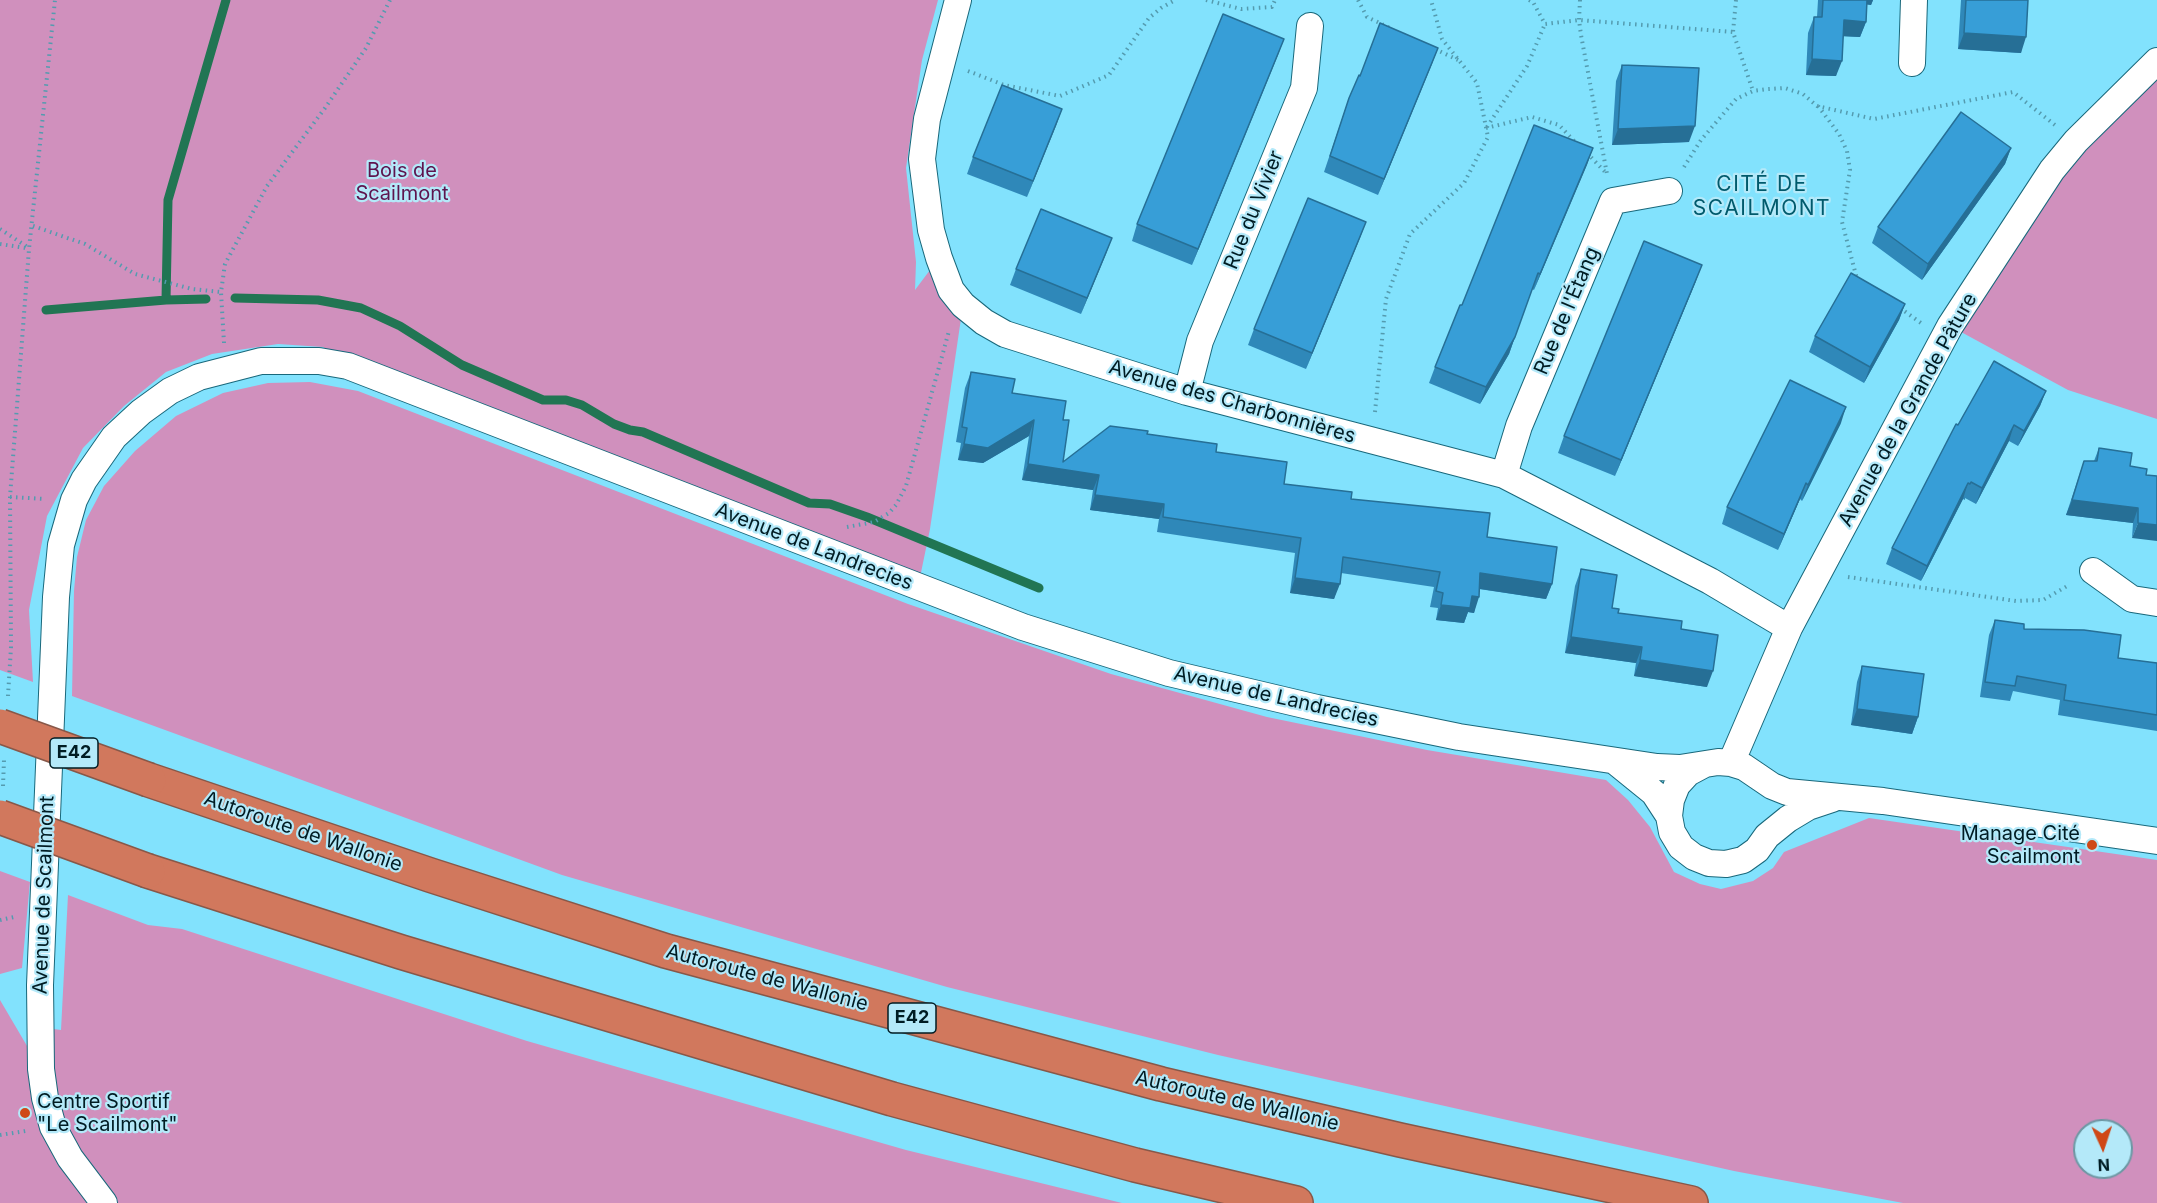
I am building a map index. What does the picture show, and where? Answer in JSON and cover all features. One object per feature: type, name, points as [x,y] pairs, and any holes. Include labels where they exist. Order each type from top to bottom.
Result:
[{"type":"highway","name":"Autoroute de Wallonie","points":[[4,727],[149,780],[430,875],[666,951],[1161,1084],[1400,1140],[1690,1203]]},
{"type":"highway","points":[[1,807],[148,871],[401,952],[892,1099],[1135,1166],[1296,1203]]},
{"type":"street","name":"Avenue des Charbonnières","points":[[958,0],[927,119],[922,159],[931,230],[951,290],[984,322],[1005,334],[1187,392],[1504,475],[1710,581],[1789,628]]},
{"type":"street","points":[[1912,63],[1914,0]]},
{"type":"street","name":"Rue du Vivier","points":[[1187,392],[1200,340],[1304,88],[1310,26]]},
{"type":"street","name":"Avenue de la Grande Pâture","points":[[1724,763],[1789,628],[1943,337],[2040,188],[2076,141],[2157,61]]},
{"type":"street","points":[[1613,201],[1669,191]]},
{"type":"street","name":"Rue de l'Étang","points":[[1504,475],[1519,426],[1613,201]]},
{"type":"street","name":"Avenue de Landrecies","points":[[74,500],[84,480],[114,437],[141,412],[170,391],[199,377],[261,361],[319,361],[348,366],[1023,627],[1169,673],[1317,708],[1459,737],[1657,767],[1680,768],[1724,763]]},
{"type":"street","name":"Avenue de Scailmont","points":[[74,500],[61,544],[56,597],[40,985],[41,1069],[45,1098],[53,1127],[76,1166],[104,1203]]},
{"type":"street","points":[[2093,571],[2132,598],[2157,603]]},
{"type":"street","points":[[1615,761],[1654,793],[1669,816]]},
{"type":"street","points":[[1835,798],[1808,807],[1788,819],[1767,836],[1757,850],[1743,860],[1726,864],[1710,863],[1694,857],[1681,847],[1672,832],[1669,816],[1671,800],[1677,785],[1688,773],[1702,765],[1724,763],[1744,767],[1772,786],[1787,792],[1883,801],[2157,841]]},
{"type":"street","points":[[1755,775],[1765,788],[1771,803],[1771,821],[1767,836]]},
{"type":"path","points":[[1,807],[4,727],[11,647],[10,497],[30,249],[55,0]]},
{"type":"path","points":[[230,368],[224,346],[221,292],[225,264],[267,186],[326,108],[366,48],[390,0]]},
{"type":"path","points":[[942,61],[1004,85],[1060,96],[1109,75],[1149,18],[1175,0]]},
{"type":"path","points":[[1206,0],[1241,9],[1272,7],[1275,0]]},
{"type":"path","points":[[1358,0],[1367,17],[1398,31]]},
{"type":"path","points":[[1373,441],[1386,299],[1410,234],[1464,183],[1488,137],[1476,83],[1442,39],[1431,0]]},
{"type":"path","points":[[1528,0],[1533,2],[1545,24]]},
{"type":"path","points":[[1580,0],[1579,20],[1613,201]]},
{"type":"path","points":[[1736,0],[1733,32],[1753,91]]},
{"type":"path","points":[[1545,24],[1579,20],[1733,32]]},
{"type":"path","points":[[1486,128],[1527,66],[1545,24]]},
{"type":"path","points":[[1429,46],[1459,61]]},
{"type":"path","points":[[1669,191],[1701,140],[1736,99],[1753,91],[1785,88],[1803,94],[1817,106],[1839,134],[1847,151],[1850,170],[1842,222],[1858,280]]},
{"type":"path","points":[[1817,106],[1874,119],[2013,92],[2076,141]]},
{"type":"path","points":[[1486,128],[1532,117],[1559,125],[1608,175]]},
{"type":"path","points":[[33,226],[85,244],[135,274],[192,289],[221,292]]},
{"type":"path","points":[[0,229],[30,249]]},
{"type":"path","points":[[0,244],[30,249]]},
{"type":"path","points":[[842,528],[874,522],[896,506],[906,486],[952,318],[963,304]]},
{"type":"path","points":[[1896,305],[1943,337]]},
{"type":"path","points":[[1820,573],[2016,601],[2043,600],[2093,571]]},
{"type":"green space","name":"Bois de Scailmont","points":[[0,0],[938,0],[922,60],[906,168],[916,262],[915,290],[939,258],[963,305],[930,529],[918,587],[348,366],[323,347],[278,344],[212,354],[166,372],[124,406],[83,448],[47,516],[29,610],[33,682],[0,670]]},
{"type":"green space","points":[[2157,61],[2157,419],[2068,390],[1950,326],[2027,207]]},
{"type":"green space","points":[[310,382],[358,391],[908,604],[1111,674],[1267,717],[1427,750],[1606,780],[1628,800],[1650,827],[1674,872],[1700,884],[1721,889],[1753,881],[1773,868],[1784,852],[1869,818],[2157,860],[2157,1203],[1903,1203],[1734,1171],[1218,1055],[947,987],[562,875],[72,696],[74,591],[77,557],[86,520],[104,486],[135,451],[176,416],[223,393],[268,383]]},
{"type":"green space","points":[[0,871],[30,882],[22,968],[0,974]]},
{"type":"green space","points":[[68,895],[148,925],[182,929],[527,1041],[906,1150],[1122,1203],[0,1203],[0,1000],[40,1068],[39,1027],[61,1030]]},
{"type":"building","points":[[1823,0],[1867,0],[1866,22],[1844,20],[1842,61],[1812,59],[1814,17],[1822,17]]},
{"type":"building","points":[[1966,0],[2028,0],[2026,37],[1964,33]]},
{"type":"building","points":[[1223,14],[1284,39],[1198,249],[1137,224]]},
{"type":"building","points":[[1380,23],[1438,48],[1384,179],[1330,156],[1349,98]]},
{"type":"building","points":[[1622,65],[1699,68],[1695,126],[1618,129]]},
{"type":"building","points":[[1002,85],[1062,109],[1033,181],[973,157]]},
{"type":"building","points":[[1961,112],[2011,148],[1928,264],[1878,227]]},
{"type":"building","points":[[1534,125],[1593,148],[1540,274],[1538,273],[1515,337],[1486,387],[1435,367]]},
{"type":"building","points":[[1308,198],[1366,222],[1312,353],[1254,329]]},
{"type":"building","points":[[1041,209],[1112,238],[1087,298],[1016,269]]},
{"type":"building","points":[[1644,241],[1702,265],[1621,460],[1564,436]]},
{"type":"building","points":[[1851,273],[1905,304],[1870,367],[1815,336]]},
{"type":"building","points":[[1994,361],[2046,391],[2024,431],[2014,425],[1982,488],[1971,482],[1968,483],[1927,566],[1892,548],[1956,424],[1958,425]]},
{"type":"building","points":[[971,372],[1015,379],[1012,393],[1066,401],[1063,420],[1069,420],[1063,462],[1110,426],[1217,444],[1216,452],[1287,462],[1284,484],[1352,492],[1351,499],[1490,513],[1487,537],[1557,547],[1552,584],[1480,573],[1479,597],[1472,596],[1470,608],[1441,605],[1443,593],[1436,591],[1440,572],[1343,557],[1340,584],[1295,578],[1301,538],[1163,517],[1164,504],[1095,495],[1099,475],[1028,464],[1034,420],[988,448],[964,444],[967,428],[962,427]]},
{"type":"building","points":[[1790,380],[1846,407],[1808,485],[1806,483],[1784,534],[1727,507]]},
{"type":"building","points":[[2099,448],[2132,453],[2130,466],[2147,469],[2146,475],[2157,476],[2157,525],[2138,523],[2138,508],[2072,500],[2084,461],[2097,461]]},
{"type":"building","points":[[1581,569],[1617,575],[1612,608],[1619,609],[1618,613],[1682,621],[1681,629],[1718,635],[1713,671],[1640,660],[1642,647],[1571,637]]},
{"type":"building","points":[[1995,620],[2024,624],[2024,629],[2084,630],[2121,635],[2118,658],[2157,663],[2157,715],[2064,700],[2066,685],[2017,676],[2015,686],[1985,682]]},
{"type":"building","points":[[1862,666],[1924,674],[1918,717],[1857,709]]},
{"type":"waterway","points":[[46,310],[166,300],[168,200],[226,0]]},
{"type":"waterway","points":[[235,298],[318,300],[361,308],[400,326],[462,365],[543,400],[566,400],[582,405],[614,424],[643,432],[809,503],[830,504],[867,517],[1039,588]]},
{"type":"waterway","points":[[166,300],[206,299]]},
{"type":"place","name":"Manage Cité Scailmont","points":[[2092,845]]},
{"type":"place","name":"Centre Sportif \"Le Scailmont\"","points":[[25,1113]]},
{"type":"district","name":"CITÉ DE SCAILMONT","points":[[1762,197]]}]
